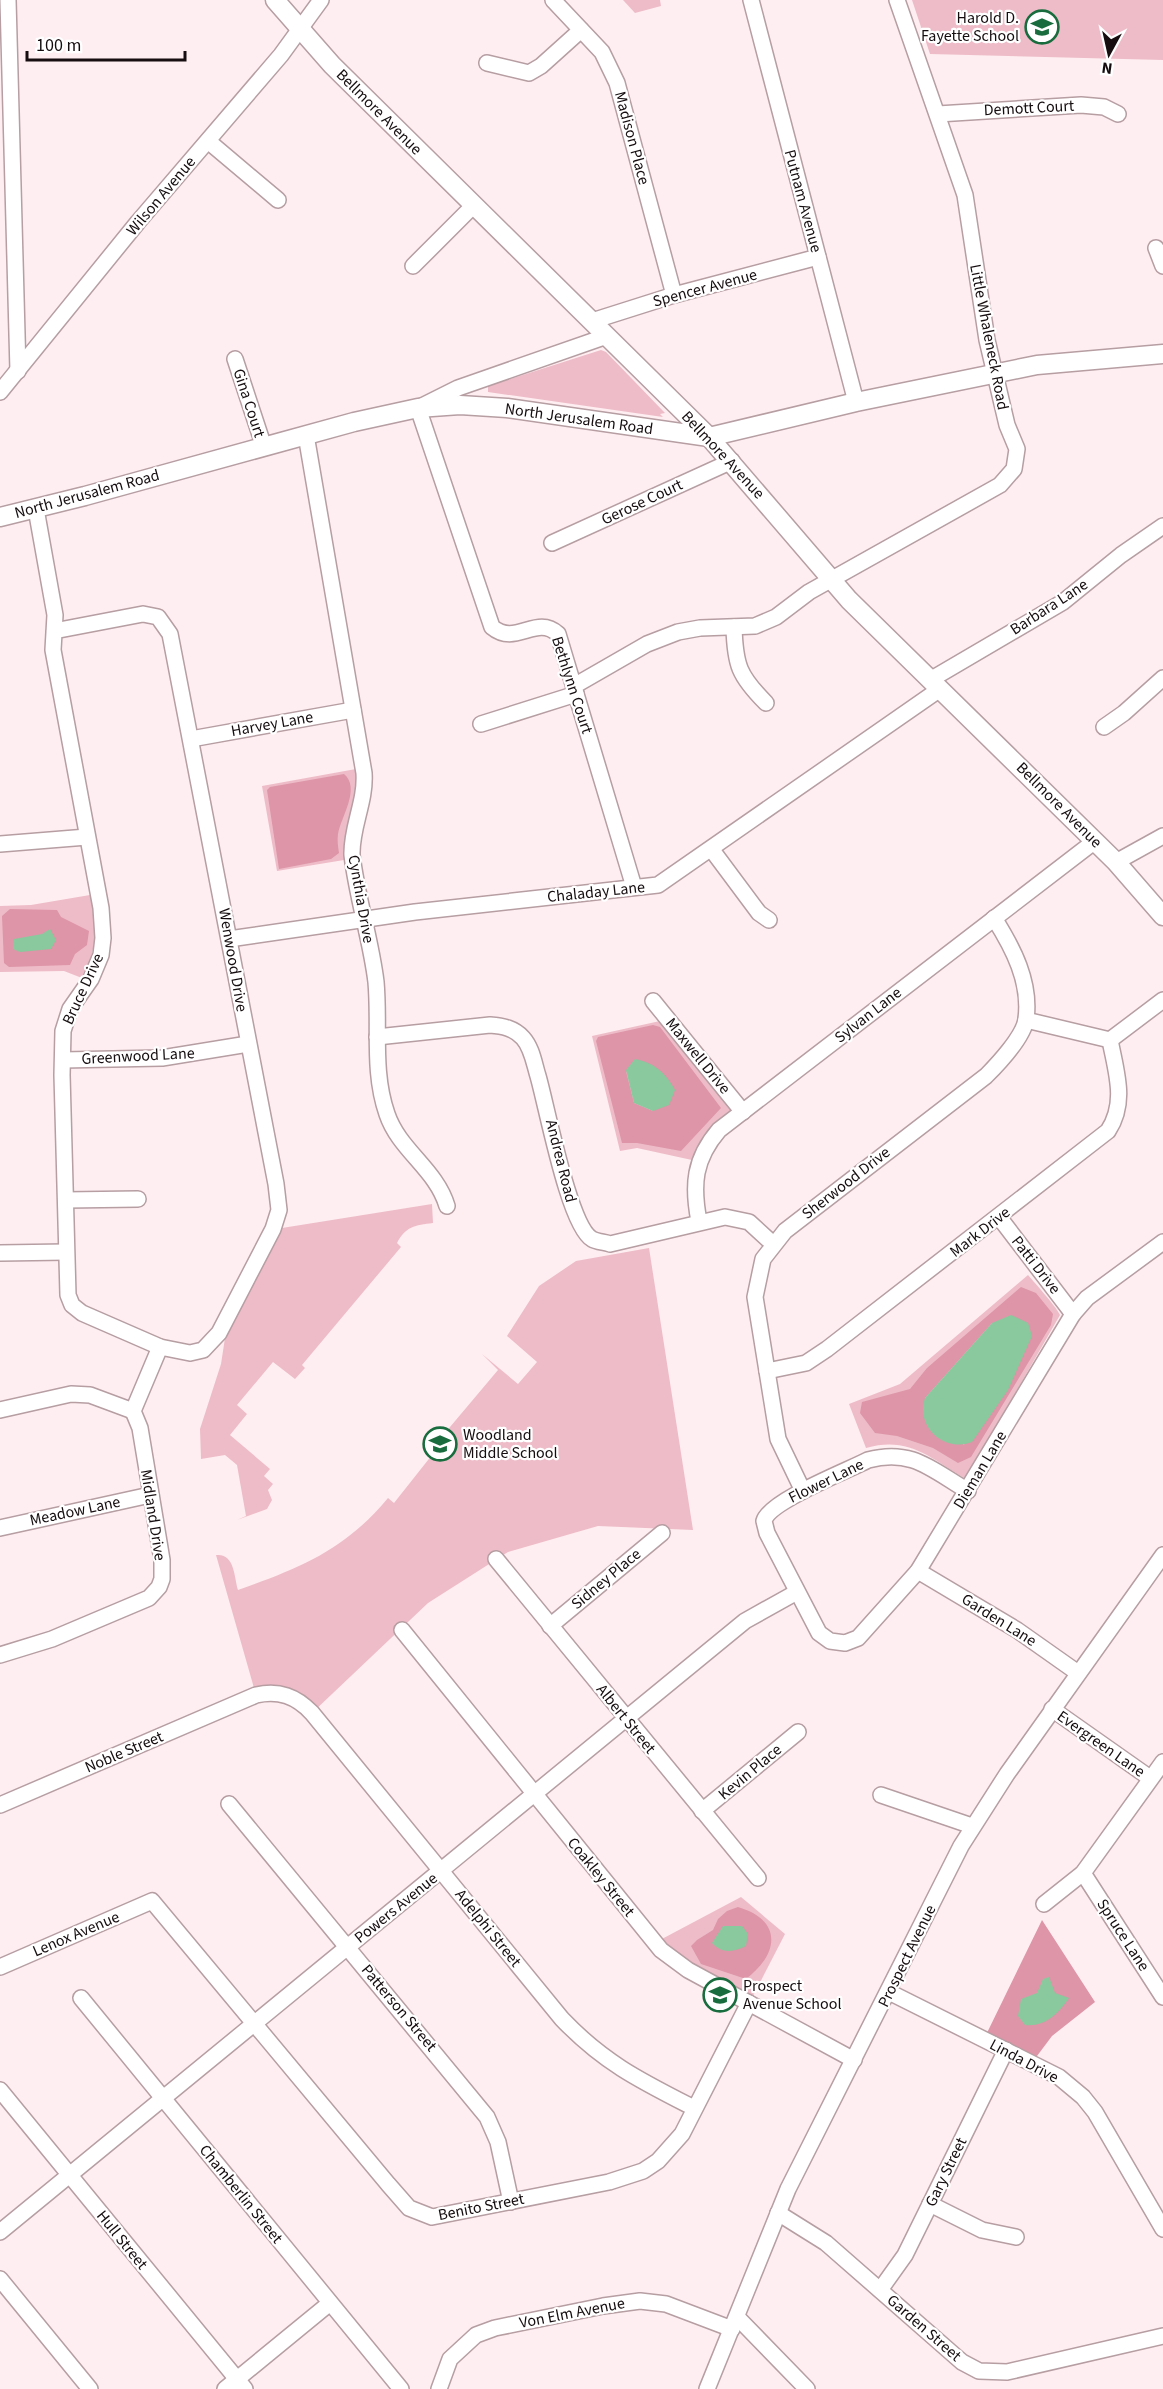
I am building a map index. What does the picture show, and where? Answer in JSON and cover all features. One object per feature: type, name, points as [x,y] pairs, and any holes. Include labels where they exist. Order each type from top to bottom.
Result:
[{"type":"main road","name":"Bellmore Avenue","points":[[275,0],[332,65],[709,437],[732,461],[849,600],[1116,862],[1163,916]]},
{"type":"main road","name":"North Jerusalem Road","points":[[0,516],[36,509],[306,435],[418,408],[460,405],[507,408],[709,437],[856,402],[1037,365],[1163,354]]},
{"type":"street","points":[[8,0],[18,371]]},
{"type":"street","name":"Wilson Avenue","points":[[0,392],[300,29],[321,0]]},
{"type":"street","name":"Madison Place","points":[[553,0],[602,52],[617,83],[674,295]]},
{"type":"street","name":"Putnam Avenue","points":[[751,0],[856,402]]},
{"type":"street","name":"Little Whaleneck Road","points":[[481,724],[575,690],[647,644],[678,632],[700,628],[755,626],[776,617],[809,592],[831,579],[1000,485],[1014,469],[1017,449],[1007,425],[994,375],[965,195],[897,0]]},
{"type":"street","points":[[487,63],[529,73],[541,66],[581,30]]},
{"type":"street","name":"Demott Court","points":[[938,114],[1081,105],[1104,107],[1118,114]]},
{"type":"street","points":[[208,141],[278,200]]},
{"type":"street","points":[[413,266],[473,206]]},
{"type":"street","points":[[1156,248],[1163,266]]},
{"type":"street","name":"Spencer Avenue","points":[[592,321],[674,295],[818,257]]},
{"type":"street","points":[[418,408],[458,387],[607,336]]},
{"type":"street","name":"Gina Court","points":[[235,359],[264,447]]},
{"type":"street","name":"Bethlynn Court","points":[[418,408],[492,627],[500,634],[512,635],[541,626],[552,628],[558,634],[634,887]]},
{"type":"street","name":"Cynthia Drive","points":[[306,435],[353,710],[364,790],[352,855],[376,982],[377,1073],[388,1116],[402,1141],[437,1183],[447,1206]]},
{"type":"street","name":"Gerose Court","points":[[552,543],[732,461]]},
{"type":"street","name":"Bruce Drive","points":[[36,509],[51,586],[53,650],[101,908],[103,938],[97,966],[66,1020],[63,1060],[68,1295],[72,1305],[82,1313],[160,1347]]},
{"type":"street","name":"Barbara Lane","points":[[935,684],[1063,602],[1121,555],[1163,526]]},
{"type":"street","name":"Wenwood Drive","points":[[54,631],[143,614],[158,617],[170,634],[279,1210],[273,1229],[211,1343],[203,1350],[190,1353],[160,1347]]},
{"type":"street","points":[[734,627],[735,659],[740,672],[766,703]]},
{"type":"street","points":[[1104,727],[1124,713],[1163,678]]},
{"type":"street","name":"Chaladay Lane","points":[[229,939],[364,919],[665,883],[935,684]]},
{"type":"street","name":"Harvey Lane","points":[[191,739],[353,710]]},
{"type":"street","points":[[1116,862],[1163,836]]},
{"type":"street","points":[[0,844],[87,837]]},
{"type":"street","name":"Sylvan Lane","points":[[699,1221],[694,1185],[699,1158],[720,1130],[1095,841]]},
{"type":"street","points":[[712,850],[759,913],[769,920]]},
{"type":"street","points":[[994,918],[1013,948],[1021,969],[1026,1020],[1110,1040],[1163,1000]]},
{"type":"street","name":"Maxwell Drive","points":[[653,1001],[743,1112]]},
{"type":"street","name":"Sherwood Drive","points":[[803,1491],[777,1439],[755,1297],[763,1259],[773,1244],[795,1223],[986,1076],[1007,1052],[1026,1020]]},
{"type":"street","name":"Andrea Road","points":[[377,1037],[490,1025],[513,1030],[530,1048],[573,1210],[583,1230],[593,1240],[610,1244],[699,1221],[726,1217],[749,1222],[773,1244]]},
{"type":"street","name":"Mark Drive","points":[[767,1371],[806,1364],[1091,1146],[1113,1122],[1120,1096],[1110,1040]]},
{"type":"street","name":"Greenwood Lane","points":[[63,1060],[162,1058],[248,1044]]},
{"type":"street","points":[[66,1200],[138,1199]]},
{"type":"street","name":"Patti Drive","points":[[999,1217],[1073,1314]]},
{"type":"street","name":"Dieman Lane","points":[[797,1592],[819,1633],[830,1641],[849,1643],[894,1601],[918,1571],[968,1491],[1073,1314],[1087,1298],[1163,1242]]},
{"type":"street","points":[[0,1253],[66,1252]]},
{"type":"street","points":[[0,1410],[71,1394],[90,1395],[133,1412],[160,1347]]},
{"type":"street","name":"Midland Drive","points":[[0,1655],[52,1639],[149,1598],[159,1587],[162,1579],[162,1560],[140,1428],[133,1412]]},
{"type":"street","name":"Flower Lane","points":[[797,1592],[767,1533],[764,1521],[770,1509],[868,1460],[896,1455],[920,1463],[968,1491]]},
{"type":"street","name":"Meadow Lane","points":[[0,1528],[150,1495]]},
{"type":"street","name":"Sidney Place","points":[[550,1626],[662,1533]]},
{"type":"street","name":"Prospect Avenue","points":[[707,2389],[778,2213],[972,1826],[1052,1709],[1163,1555]]},
{"type":"street","name":"Albert Street","points":[[496,1558],[758,1878]]},
{"type":"street","name":"Garden Lane","points":[[918,1571],[1017,1630],[1078,1673]]},
{"type":"street","name":"Powers Avenue","points":[[0,2232],[745,1621],[797,1592]]},
{"type":"street","name":"Coakley Street","points":[[402,1630],[661,1950],[688,1970],[854,2060]]},
{"type":"street","name":"Adelphi Street","points":[[247,1699],[270,1693],[287,1695],[300,1702],[584,2042],[629,2075],[694,2108]]},
{"type":"street","name":"Noble Street","points":[[0,1805],[247,1699]]},
{"type":"street","name":"Evergreen Lane","points":[[1052,1709],[1150,1778]]},
{"type":"street","name":"Kevin Place","points":[[702,1811],[798,1732]]},
{"type":"street","points":[[1044,1904],[1083,1874],[1163,1762]]},
{"type":"street","points":[[881,1795],[972,1826]]},
{"type":"street","name":"Patterson Street","points":[[229,1804],[487,2117],[498,2142],[511,2202]]},
{"type":"street","name":"Spruce Lane","points":[[1083,1874],[1163,1997]]},
{"type":"street","name":"Benito Street","points":[[153,1901],[409,2208],[432,2217],[609,2182],[643,2170],[672,2148],[749,2003]]},
{"type":"street","name":"Lenox Avenue","points":[[0,1967],[153,1901]]},
{"type":"street","name":"Linda Drive","points":[[889,1992],[1059,2077],[1083,2097],[1107,2131],[1163,2229]]},
{"type":"street","name":"Chamberlin Street","points":[[81,1998],[401,2389]]},
{"type":"street","name":"Gary Street","points":[[880,2290],[905,2255],[1006,2050]]},
{"type":"street","name":"Hull Street","points":[[0,2090],[236,2386]]},
{"type":"street","points":[[930,2204],[982,2230],[1016,2237]]},
{"type":"street","name":"Garden Street","points":[[778,2213],[826,2243],[962,2361],[970,2367],[988,2373],[1007,2372],[1163,2336]]},
{"type":"street","points":[[0,2279],[90,2389]]},
{"type":"street","name":"Von Elm Avenue","points":[[439,2389],[450,2359],[476,2336],[495,2328],[603,2306],[640,2301],[666,2304],[735,2323]]},
{"type":"street","points":[[236,2386],[330,2303]]},
{"type":"street","points":[[735,2323],[807,2389]]},
{"type":"shaded area","points":[[623,0],[660,0],[661,6],[635,13]]},
{"type":"shaded area","name":"Harold D. Fayette School","points":[[912,0],[1163,0],[1163,60],[930,54]]},
{"type":"shaded area","points":[[601,350],[606,352],[665,413],[660,414],[663,417],[488,392],[488,386]]},
{"type":"shaded area","points":[[356,769],[356,793],[346,837],[344,860],[277,871],[262,786]]},
{"type":"shaded area","points":[[344,774],[351,787],[338,834],[339,853],[331,859],[279,869],[267,790],[270,787]]},
{"type":"shaded area","points":[[90,895],[95,937],[91,957],[82,978],[64,971],[0,972],[0,906],[31,905]]},
{"type":"shaded area","points":[[10,909],[57,910],[61,917],[89,931],[87,945],[75,954],[70,965],[9,967],[4,963],[2,916]]},
{"type":"shaded area","points":[[50,929],[56,940],[51,949],[20,952],[13,949],[14,939],[42,934]]},
{"type":"shaded area","points":[[660,1021],[732,1112],[702,1140],[692,1160],[637,1148],[620,1151],[592,1036]]},
{"type":"shaded area","points":[[653,1025],[660,1027],[721,1108],[681,1151],[637,1143],[622,1143],[596,1041],[598,1037]],"holes":[[[626,1071],[653,1111],[634,1103]]]},
{"type":"shaded area","points":[[635,1059],[648,1063],[667,1078],[675,1090],[669,1105],[653,1111],[634,1103],[626,1070]]},
{"type":"shaded area","points":[[432,1204],[433,1223],[416,1226],[403,1233],[397,1243],[401,1247],[302,1365],[305,1368],[295,1379],[273,1362],[237,1405],[247,1414],[230,1435],[270,1469],[264,1476],[273,1484],[268,1490],[272,1500],[267,1509],[237,1520],[246,1516],[237,1465],[225,1455],[201,1459],[200,1429],[221,1364],[225,1338],[282,1228]]},
{"type":"shaded area","points":[[649,1248],[693,1530],[598,1526],[508,1552],[428,1603],[312,1713],[306,1707],[256,1695],[216,1555],[222,1555],[230,1562],[238,1590],[282,1574],[338,1544],[372,1516],[388,1498],[394,1503],[432,1455],[434,1446],[498,1370],[482,1354],[518,1384],[537,1362],[507,1336],[539,1286],[576,1261]]},
{"type":"shaded area","points":[[1028,1275],[1060,1315],[966,1479],[919,1451],[907,1447],[881,1445],[866,1448],[849,1404],[900,1384]]},
{"type":"shaded area","points":[[1021,1287],[1036,1293],[1053,1314],[1051,1325],[971,1457],[958,1463],[933,1448],[897,1436],[875,1433],[860,1413],[862,1402],[910,1389],[927,1368]],"holes":[[[992,1323],[964,1445],[925,1398]]]},
{"type":"shaded area","points":[[1011,1315],[1028,1323],[1032,1336],[1008,1390],[972,1442],[951,1444],[942,1440],[934,1435],[924,1418],[925,1398],[992,1323]]},
{"type":"shaded area","points":[[741,1897],[785,1934],[753,1996],[685,1964],[660,1940]]},
{"type":"shaded area","points":[[738,1907],[763,1920],[769,1929],[771,1938],[765,1959],[746,1979],[701,1964],[691,1946],[713,1930],[718,1919],[727,1911]]},
{"type":"shaded area","points":[[1042,1920],[1095,2002],[1052,2036],[1034,2060],[985,2037]]},
{"type":"shaded area","points":[[723,1926],[742,1926],[748,1934],[746,1946],[728,1951],[716,1947],[712,1943]]},
{"type":"shaded area","points":[[1049,1977],[1055,1993],[1069,1998],[1045,2022],[1025,2025],[1018,2016],[1021,1999],[1037,1993],[1043,1979]]},
{"type":"place","name":"Harold D. Fayette School","points":[[1042,27]]},
{"type":"place","name":"Woodland Middle School","points":[[440,1444]]},
{"type":"place","name":"Prospect Avenue School","points":[[720,1995]]}]
